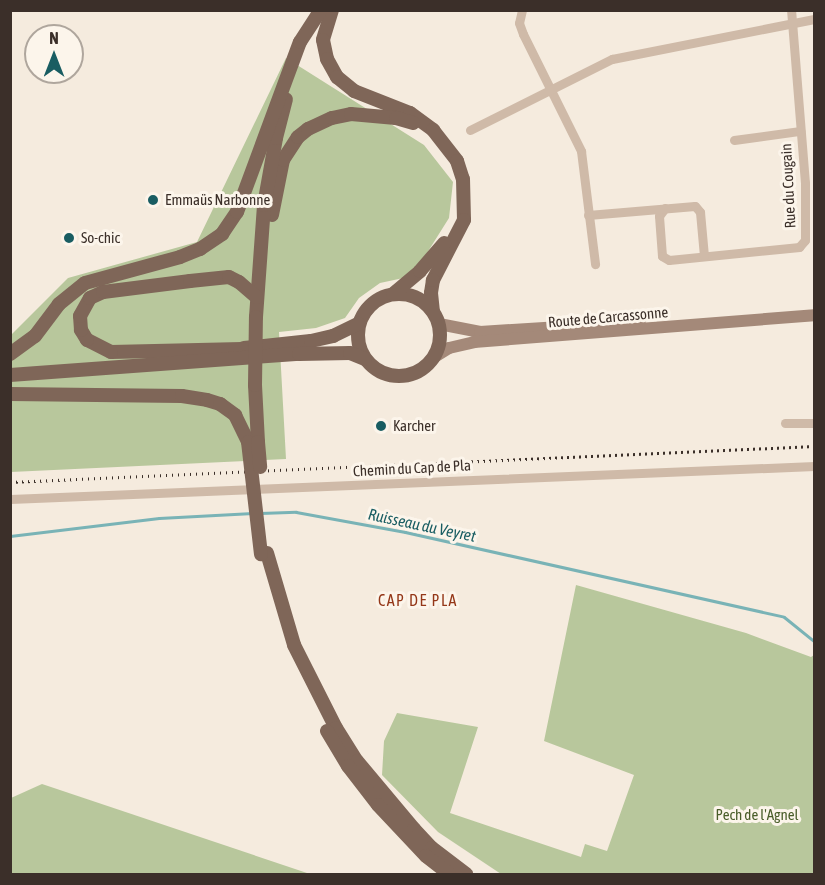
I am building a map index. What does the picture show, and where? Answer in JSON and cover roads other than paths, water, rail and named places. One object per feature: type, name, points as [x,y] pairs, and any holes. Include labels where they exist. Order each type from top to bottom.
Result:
[{"type":"main road","points":[[321,10],[293,76],[276,138],[264,205],[256,297],[253,442],[264,554],[273,607],[284,643],[305,691],[348,766],[406,836],[449,874]]},
{"type":"main road","points":[[10,354],[35,336],[59,304],[85,283],[180,257],[200,249],[222,234],[237,212],[300,42],[321,10]]},
{"type":"main road","points":[[332,10],[324,40],[327,59],[337,77],[354,91],[410,113],[433,130],[457,161],[464,185],[464,208],[464,220],[459,235],[433,280],[431,293],[436,318],[438,348],[433,358],[418,371],[395,376],[373,368],[365,359],[357,338],[358,324],[370,305],[393,294],[434,257],[451,234],[464,208]]},
{"type":"main road","points":[[256,297],[279,174],[288,151],[298,137],[320,122],[351,114],[396,118],[433,130]]},
{"type":"main road","points":[[242,349],[111,352],[87,340],[81,330],[80,316],[90,298],[103,292],[190,281],[229,278],[240,282],[256,297]]},
{"type":"main road","points":[[393,294],[416,297],[436,318]]},
{"type":"main road","name":"Route de Carcassonne","points":[[433,358],[449,348],[474,342],[814,315]]},
{"type":"main road","name":"Route de Carcassonne","points":[[436,318],[480,332],[597,324],[788,317]]},
{"type":"main road","points":[[10,366],[242,349],[311,341],[333,336],[358,324]]},
{"type":"main road","points":[[10,375],[327,352],[350,353],[365,359]]},
{"type":"main road","points":[[10,394],[182,396],[207,400],[220,404],[235,415],[253,442]]},
{"type":"main road","points":[[264,554],[294,645],[336,728],[369,776],[414,829],[432,848],[466,874]]},
{"type":"street","points":[[522,10],[519,23],[523,34],[581,151],[595,264]]},
{"type":"street","name":"Rue du Cougain","points":[[665,208],[659,216],[662,256],[669,260],[799,247],[806,240],[810,183],[800,131],[791,10]]},
{"type":"street","points":[[471,130],[612,59],[814,20]]},
{"type":"street","points":[[734,140],[800,131]]},
{"type":"street","points":[[588,215],[695,206],[700,212],[704,256]]},
{"type":"street","points":[[785,423],[814,423]]},
{"type":"street","name":"Chemin du Cap de Pla","points":[[10,499],[814,466]]},
{"type":"waterway","name":"Ruisseau du Veyret","points":[[260,513],[296,512],[405,532],[784,617],[814,641]]},
{"type":"waterway","name":"Ruisseau du Veyret","points":[[10,536],[159,518],[253,513]]},
{"type":"railway","points":[[10,482],[814,446]]},
{"type":"place","name":"Emmaüs Narbonne","points":[[153,200]]},
{"type":"place","name":"So-chic","points":[[69,238]]},
{"type":"place","name":"Karcher","points":[[381,426]]},
{"type":"district","name":"CAP DE PLA","points":[[418,600]]},
{"type":"park label","name":"Pech de l'Agnel","points":[[757,815]]}]
